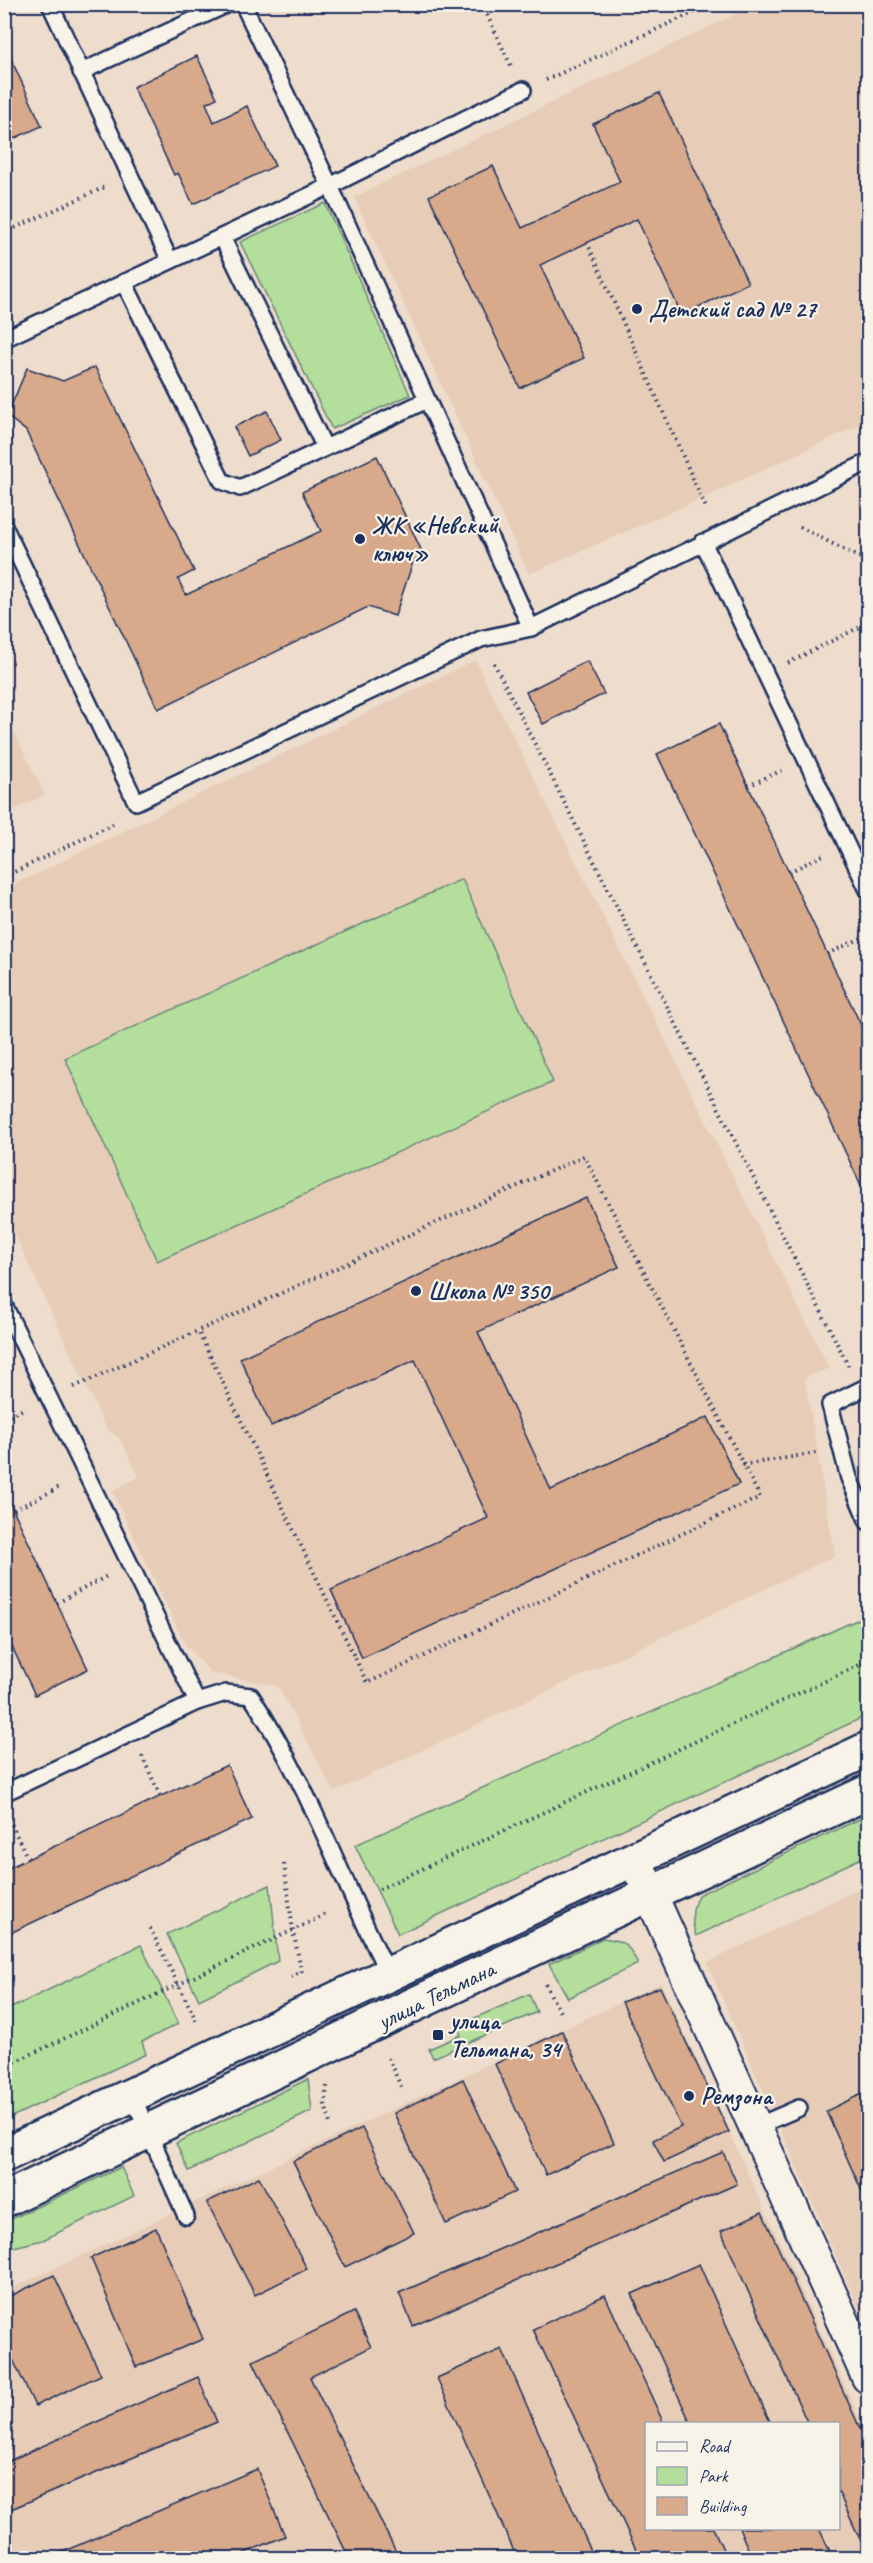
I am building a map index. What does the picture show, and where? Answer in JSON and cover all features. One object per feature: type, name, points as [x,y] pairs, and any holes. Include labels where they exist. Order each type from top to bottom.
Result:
[{"type":"street","name":"улица Тельмана","points":[[4,2156],[868,1749]]},
{"type":"street","name":"улица Тельмана","points":[[4,2200],[868,1792]]},
{"type":"street","points":[[635,1860],[868,2377]]},
{"type":"lane","points":[[50,4],[170,261]]},
{"type":"lane","points":[[81,72],[228,4]]},
{"type":"lane","points":[[243,4],[330,186],[531,628]]},
{"type":"lane","points":[[4,339],[330,186],[523,90]]},
{"type":"lane","points":[[222,237],[325,448]]},
{"type":"lane","points":[[124,282],[222,481],[240,488],[427,400]]},
{"type":"lane","points":[[4,526],[136,801],[482,639],[531,628],[868,462]]},
{"type":"lane","points":[[703,542],[868,890]]},
{"type":"lane","points":[[4,1305],[197,1702]]},
{"type":"lane","points":[[864,1388],[830,1405],[849,1478],[868,1522]]},
{"type":"lane","points":[[4,1793],[197,1702],[226,1694],[251,1696],[267,1720],[389,1975]]},
{"type":"lane","points":[[132,2095],[186,2216]]},
{"type":"lane","points":[[755,2127],[799,2108]]},
{"type":"path","points":[[482,4],[523,90],[712,4]]},
{"type":"path","points":[[4,233],[130,175]]},
{"type":"path","points":[[587,242],[718,534]]},
{"type":"path","points":[[767,510],[868,562]]},
{"type":"path","points":[[766,674],[868,624]]},
{"type":"path","points":[[482,639],[864,1388]]},
{"type":"path","points":[[748,786],[806,759]]},
{"type":"path","points":[[4,877],[119,821],[136,801]]},
{"type":"path","points":[[789,872],[847,844]]},
{"type":"path","points":[[827,954],[868,935]]},
{"type":"path","points":[[49,1397],[584,1156],[760,1497],[367,1683],[198,1331]]},
{"type":"path","points":[[743,1465],[841,1449]]},
{"type":"path","points":[[14,1510],[86,1474]]},
{"type":"path","points":[[57,1603],[130,1564]]},
{"type":"path","points":[[4,2067],[354,1900],[868,1661]]},
{"type":"path","points":[[4,1724],[15,1719]]},
{"type":"path","points":[[131,1734],[160,1796]]},
{"type":"path","points":[[4,1810],[28,1859]]},
{"type":"path","points":[[284,1864],[301,1971]]},
{"type":"path","points":[[150,1928],[198,2024]]},
{"type":"path","points":[[384,2049],[402,2089]]},
{"type":"shaded area","name":"Детский сад № 27","points":[[755,5],[868,5],[868,421],[701,499],[529,574],[354,197]]},
{"type":"shaded area","name":"Школа № 350","points":[[475,660],[829,1368],[805,1378],[835,1556],[334,1792],[278,1686],[211,1673],[185,1644],[112,1491],[139,1477],[120,1439],[106,1428],[5,1214],[5,889]]},
{"type":"shaded area","points":[[4,712],[45,795],[5,814],[4,814]]},
{"type":"shaded area","points":[[868,1884],[868,2329],[707,1963]]},
{"type":"shaded area","points":[[661,1983],[868,2436],[868,2558],[5,2558],[4,2292]]},
{"type":"green space","points":[[325,203],[410,395],[332,429],[240,242]]},
{"type":"green space","points":[[462,879],[553,1082],[157,1261],[65,1058]]},
{"type":"green space","points":[[868,1615],[868,1715],[398,1934],[355,1845]]},
{"type":"green space","points":[[868,1815],[868,1855],[696,1936],[692,1916],[698,1895]]},
{"type":"green space","points":[[270,1885],[278,1961],[199,2000],[167,1934]]},
{"type":"green space","points":[[603,1938],[622,1942],[632,1952],[638,1964],[568,1998],[549,1964]]},
{"type":"green space","points":[[141,1945],[178,2024],[142,2042],[146,2054],[5,2120],[5,2011]]},
{"type":"green space","points":[[529,1994],[537,2012],[433,2058],[429,2049],[461,2035],[457,2026]]},
{"type":"green space","points":[[308,2079],[312,2111],[189,2171],[176,2143]]},
{"type":"green space","points":[[121,2167],[134,2196],[43,2240],[5,2249],[5,2222]]},
{"type":"building","points":[[4,44],[42,126],[4,143]]},
{"type":"building","points":[[197,56],[217,98],[206,103],[214,122],[247,106],[275,166],[193,204],[178,173],[174,175],[133,87]]},
{"type":"building","points":[[659,93],[748,283],[682,315],[637,219],[540,265],[584,358],[520,388],[429,196],[493,166],[522,228],[620,182],[593,124]]},
{"type":"building","name":"ЖК «Невский ключ»","points":[[95,367],[194,571],[178,579],[186,595],[321,531],[302,492],[377,456],[424,556],[413,562],[395,616],[368,607],[158,709],[26,431],[7,416],[27,368],[63,381]]},
{"type":"building","points":[[267,411],[281,440],[248,456],[234,427]]},
{"type":"building","points":[[587,661],[604,694],[543,724],[526,692]]},
{"type":"building","points":[[719,724],[868,1040],[868,1200],[657,754]]},
{"type":"building","points":[[586,1198],[619,1267],[478,1332],[551,1490],[708,1417],[739,1484],[362,1658],[331,1590],[488,1518],[415,1360],[271,1426],[240,1358]]},
{"type":"building","points":[[4,1490],[88,1669],[35,1695],[4,1630]]},
{"type":"building","points":[[227,1765],[252,1819],[4,1936],[4,1870]]},
{"type":"building","name":"Ремзона","points":[[660,1987],[729,2132],[664,2162],[653,2140],[681,2127],[622,2002]]},
{"type":"building","points":[[562,2031],[614,2143],[546,2175],[495,2064]]},
{"type":"building","points":[[463,2079],[515,2192],[446,2224],[394,2113]]},
{"type":"building","points":[[868,2091],[868,2205],[826,2111]]},
{"type":"building","points":[[362,2128],[414,2233],[345,2267],[293,2161]]},
{"type":"building","points":[[723,2152],[737,2184],[413,2326],[399,2293]]},
{"type":"building","points":[[259,2177],[307,2269],[255,2295],[207,2202]]},
{"type":"building","points":[[762,2212],[868,2446],[868,2557],[840,2495],[840,2422],[807,2422],[721,2231]]},
{"type":"building","points":[[156,2228],[203,2339],[136,2367],[91,2258]]},
{"type":"building","points":[[699,2264],[770,2422],[690,2422],[632,2294]]},
{"type":"building","points":[[54,2275],[101,2375],[35,2406],[4,2341],[4,2299]]},
{"type":"building","points":[[605,2295],[663,2422],[645,2422],[645,2530],[714,2530],[727,2558],[640,2558],[533,2329]]},
{"type":"building","points":[[354,2312],[371,2347],[310,2377],[399,2558],[349,2558],[253,2361]]},
{"type":"building","points":[[502,2349],[594,2558],[517,2558],[437,2378]]},
{"type":"building","points":[[198,2377],[217,2422],[4,2512],[4,2463]]},
{"type":"building","points":[[257,2469],[285,2536],[233,2558],[48,2558]]},
{"type":"building","points":[[740,2530],[820,2530],[833,2558],[752,2558]]},
{"type":"place","name":"Детский сад № 27","points":[[637,309]]},
{"type":"place","name":"ЖК «Невский ключ»","points":[[360,539]]},
{"type":"place","name":"Школа № 350","points":[[416,1291]]},
{"type":"place","name":"улица Тельмана, 34","points":[[438,2035]]},
{"type":"place","name":"Ремзона","points":[[689,2096]]}]
